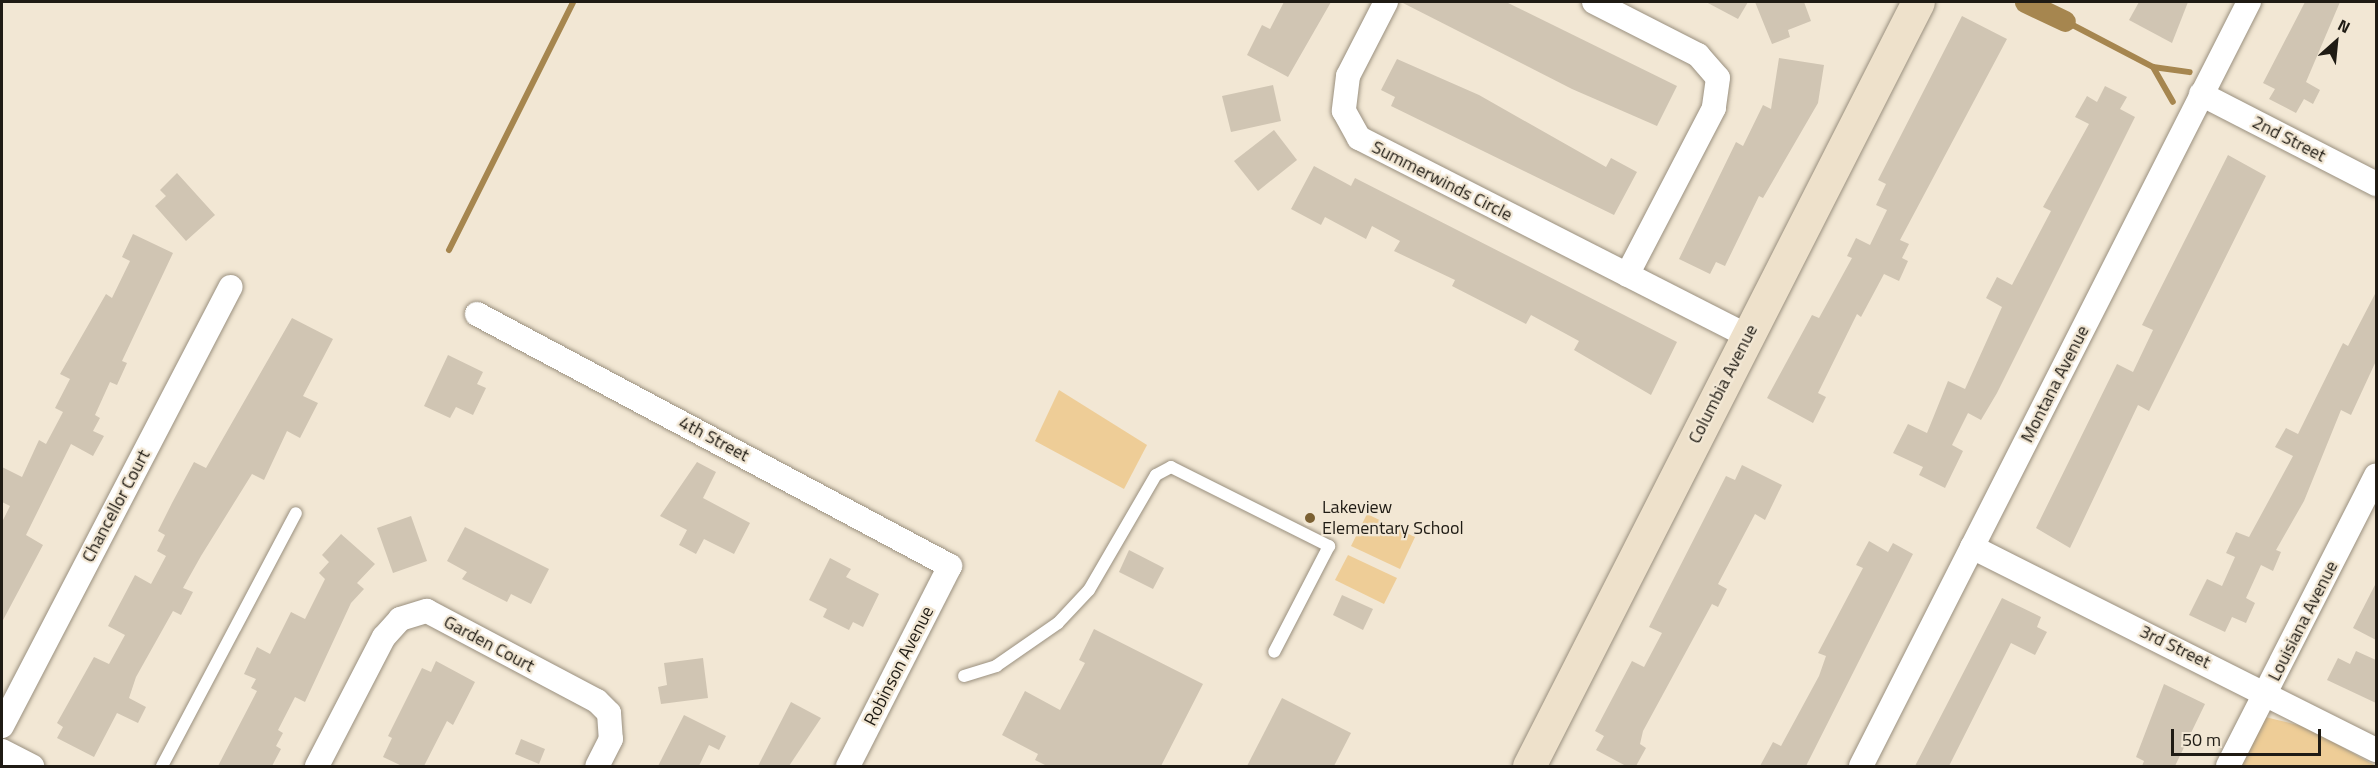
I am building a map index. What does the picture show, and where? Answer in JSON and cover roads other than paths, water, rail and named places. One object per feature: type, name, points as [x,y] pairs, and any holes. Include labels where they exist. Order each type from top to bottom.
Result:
[{"type":"street","name":"Summerwinds Circle","points":[[1386,2],[1348,76],[1344,111],[1359,138],[1747,336]]},
{"type":"street","points":[[1594,2],[1698,55],[1718,78],[1714,108],[1627,275]]},
{"type":"street","name":"Columbia Avenue","points":[[1528,766],[1918,2]]},
{"type":"street","name":"Montana Avenue","points":[[1860,766],[2249,2]]},
{"type":"street","name":"2nd Street","points":[[2202,94],[2376,184]]},
{"type":"street","name":"Chancellor Court","points":[[2,726],[231,287]]},
{"type":"street","name":"4th Street","points":[[477,314],[950,566]]},
{"type":"street","name":"Louisiana Avenue","points":[[2228,766],[2376,475]]},
{"type":"street","name":"3rd Street","points":[[1972,547],[2376,750]]},
{"type":"street","name":"Robinson Avenue","points":[[848,766],[950,566]]},
{"type":"street","name":"Garden Court","points":[[317,766],[384,637],[400,619],[427,611],[597,701],[609,713],[611,739],[597,766]]},
{"type":"street","points":[[2,751],[32,766]]},
{"type":"lane","points":[[964,675],[996,666],[1058,623],[1089,590],[1156,475],[1171,467],[1329,546],[1275,651]]},
{"type":"lane","points":[[162,766],[296,513]]},
{"type":"waterway","points":[[449,250],[573,2]]},
{"type":"waterway","points":[[2025,2],[2065,21]]},
{"type":"waterway","points":[[2065,21],[2153,67],[2190,72]]},
{"type":"waterway","points":[[2153,67],[2173,102]]},
{"type":"place","name":"Lakeview Elementary School","points":[[1310,518]]}]
